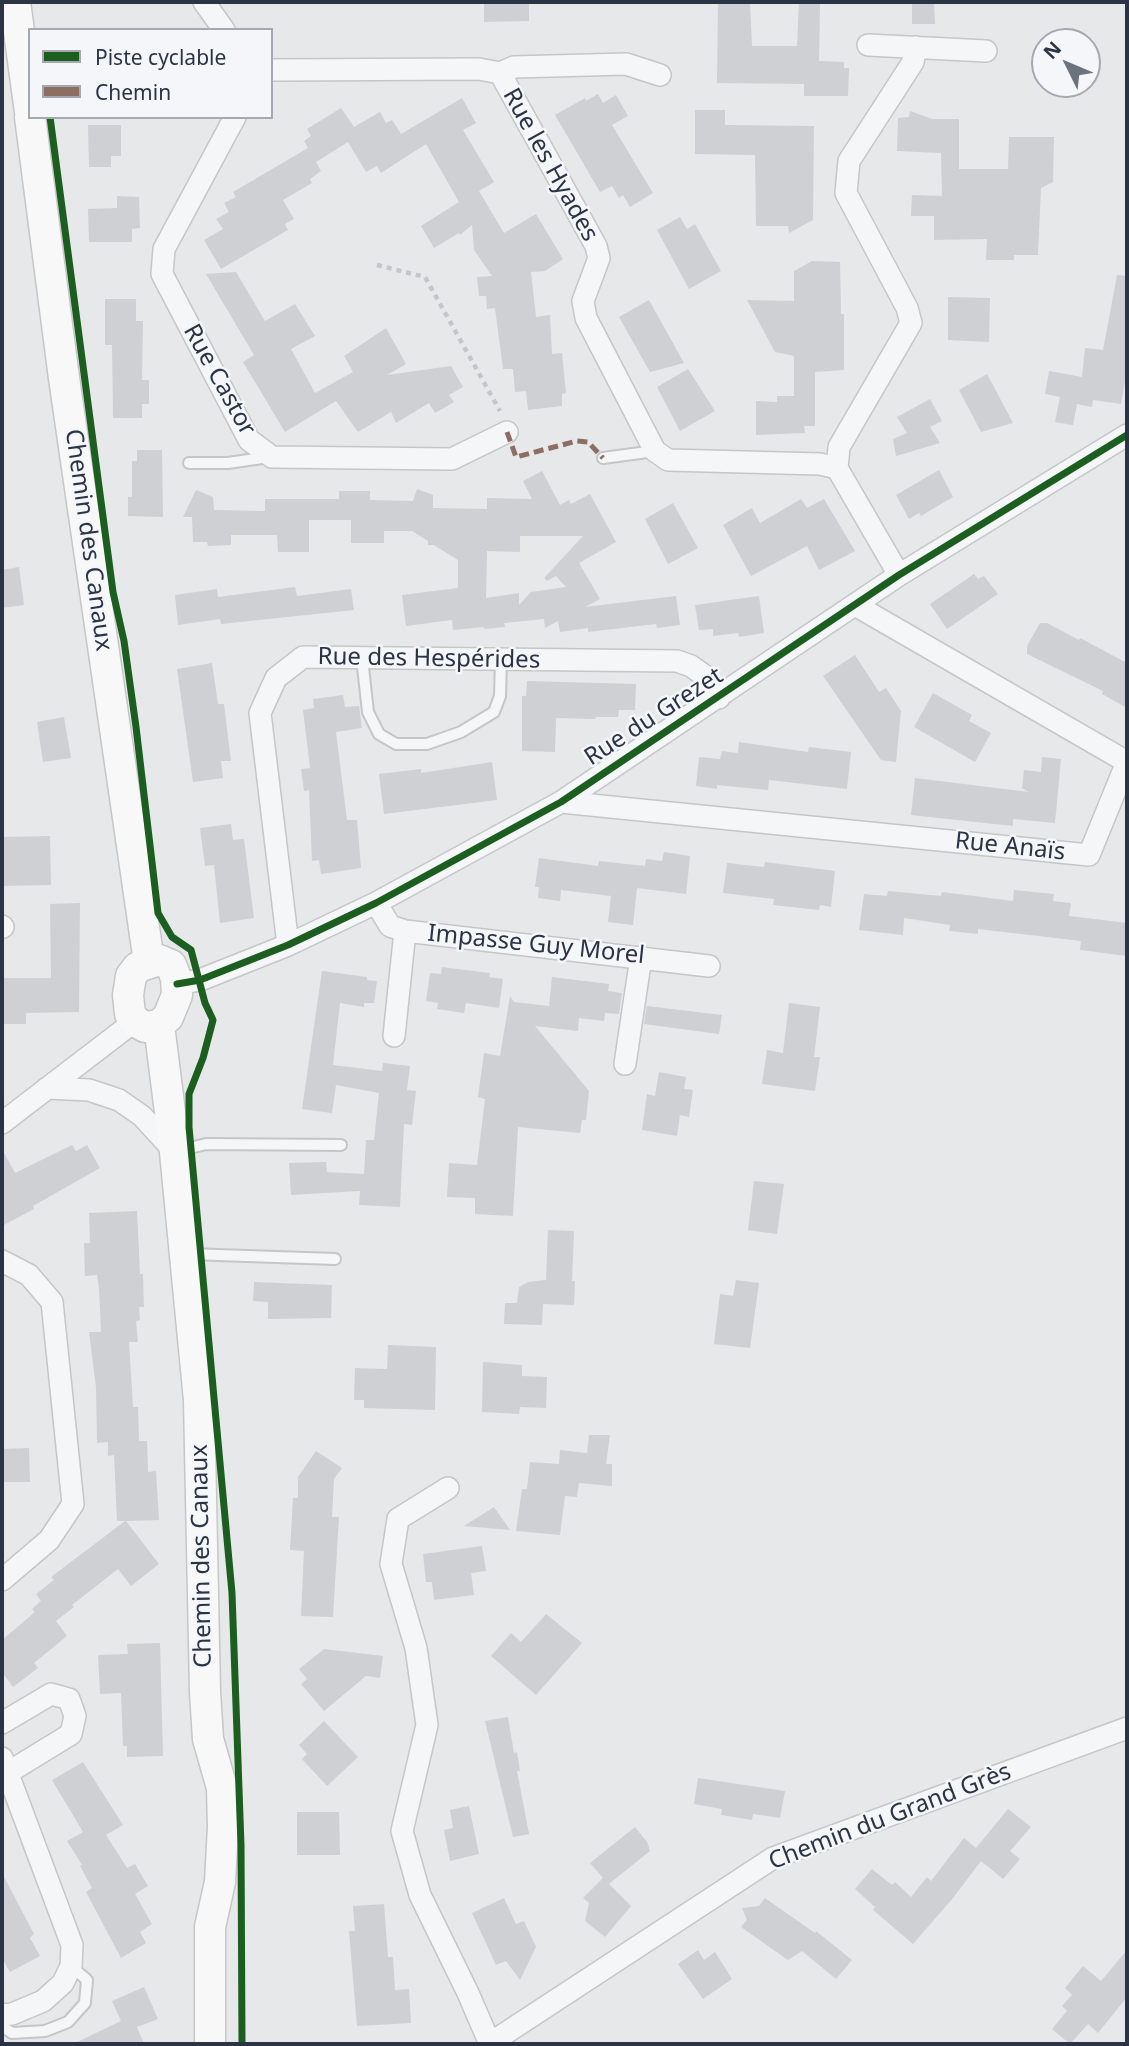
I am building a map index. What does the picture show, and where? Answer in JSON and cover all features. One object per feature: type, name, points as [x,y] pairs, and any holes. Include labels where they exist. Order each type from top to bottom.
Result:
[{"type":"street","name":"Chemin des Canaux","points":[[15,2],[28,100]]},
{"type":"street","points":[[204,2],[223,28]]},
{"type":"street","points":[[868,45],[986,51]]},
{"type":"street","points":[[899,575],[837,468],[839,447],[911,323],[907,308],[846,193],[849,161],[913,62],[916,47]]},
{"type":"street","points":[[500,73],[514,66],[626,64],[660,75]]},
{"type":"street","name":"Rue les Hyades","points":[[273,70],[480,69],[500,73],[596,246],[599,258],[583,301],[586,317],[654,450]]},
{"type":"street","name":"Chemin des Canaux","points":[[31,119],[64,378],[149,961]]},
{"type":"street","name":"Rue Castor","points":[[233,119],[164,249],[162,274],[249,440],[272,457],[452,459],[507,432]]},
{"type":"street","name":"Rue du Grezet","points":[[177,984],[200,980],[288,945],[376,903],[561,802],[899,575],[1121,445]]},
{"type":"street","points":[[654,450],[668,460],[820,464],[837,468]]},
{"type":"street","name":"Rue Anaïs","points":[[561,802],[1089,855],[1127,762],[855,605]]},
{"type":"street","name":"Rue des Hespérides","points":[[288,945],[260,713],[276,678],[303,657],[677,661],[691,666],[705,676],[719,698]]},
{"type":"street","name":"Impasse Guy Morel","points":[[376,903],[390,926],[405,930],[709,966]]},
{"type":"street","points":[[394,1036],[405,930]]},
{"type":"street","points":[[625,1064],[641,957]]},
{"type":"street","points":[[2,1123],[47,1088],[147,1023],[168,1017],[177,995],[177,984],[171,965],[159,960],[149,961],[138,967],[131,976],[128,995],[130,1014],[147,1023]]},
{"type":"street","name":"Chemin des Canaux","points":[[147,1023],[175,1152],[199,1400],[205,1692],[208,1739],[222,1787],[223,1827],[220,1882],[210,1927],[210,2044]]},
{"type":"street","points":[[47,1088],[89,1090],[119,1100],[142,1116],[175,1152]]},
{"type":"street","points":[[2,1261],[29,1275],[52,1302],[73,1504],[49,1540],[2,1580]]},
{"type":"street","points":[[448,1488],[398,1519],[391,1564],[416,1648],[427,1725],[402,1831],[420,1895],[490,2044]]},
{"type":"street","points":[[2,1723],[51,1694],[69,1699],[75,1716],[71,1734],[5,1765],[72,1945],[71,1966],[63,1983],[43,2001],[12,2014],[2,2015]]},
{"type":"street","name":"Chemin du Grand Grès","points":[[490,2044],[773,1858],[1127,1728]]},
{"type":"lane","points":[[603,458],[654,450]]},
{"type":"lane","points":[[189,463],[229,463],[272,457]]},
{"type":"lane","points":[[362,658],[368,712],[379,734],[396,744],[427,744],[461,732],[494,712],[500,696],[501,659]]},
{"type":"lane","points":[[175,1152],[206,1144],[341,1145]]},
{"type":"lane","points":[[185,1254],[335,1259]]},
{"type":"lane","points":[[2,2026],[12,2032],[46,2031],[68,2022],[85,2003],[87,1980],[71,1966]]},
{"type":"path","points":[[377,265],[425,277],[499,407],[507,432]]},
{"type":"building","points":[[484,2],[529,2],[529,21],[484,22]]},
{"type":"building","points":[[718,2],[750,2],[752,46],[797,46],[799,2],[820,2],[819,61],[844,62],[844,68],[849,68],[848,96],[804,96],[804,84],[717,83]]},
{"type":"building","points":[[912,2],[934,2],[935,24],[912,24]]},
{"type":"building","points":[[598,94],[603,103],[616,95],[628,116],[612,125],[653,193],[630,207],[623,195],[619,198],[612,186],[600,192],[555,115],[585,98],[586,101]]},
{"type":"building","points":[[462,98],[476,123],[463,130],[494,182],[479,191],[504,233],[536,214],[563,259],[545,271],[531,272],[536,317],[550,315],[552,354],[562,353],[566,393],[562,394],[562,406],[528,410],[526,391],[515,392],[513,369],[503,369],[495,308],[487,309],[486,296],[479,296],[477,277],[492,276],[474,250],[472,225],[460,235],[459,233],[434,248],[421,226],[459,202],[426,144],[381,173],[377,166],[366,172],[348,142],[316,162],[321,171],[310,179],[312,183],[283,200],[294,219],[285,224],[288,230],[221,269],[204,240],[223,229],[216,219],[229,212],[224,203],[236,197],[233,192],[308,148],[304,141],[311,136],[307,129],[341,108],[354,127],[380,112],[386,123],[392,120],[401,134]]},
{"type":"building","points":[[695,110],[725,110],[725,125],[814,126],[813,220],[789,233],[788,226],[756,226],[755,155],[695,154]]},
{"type":"building","points":[[910,111],[932,119],[959,119],[959,169],[1008,169],[1009,137],[1054,137],[1053,182],[1041,188],[1038,255],[1014,255],[1014,260],[986,260],[987,239],[934,240],[934,216],[911,216],[912,195],[942,196],[941,153],[897,151],[898,118],[909,117]]},
{"type":"building","points":[[88,125],[121,125],[121,156],[111,156],[111,167],[89,167]]},
{"type":"building","points":[[117,196],[139,197],[140,228],[132,229],[132,242],[89,242],[88,209],[117,208]]},
{"type":"building","points":[[680,217],[687,229],[695,224],[721,271],[689,289],[657,230]]},
{"type":"building","points":[[812,261],[840,262],[844,370],[815,372],[815,426],[804,426],[805,433],[756,435],[756,401],[777,402],[777,396],[794,396],[794,356],[775,352],[747,300],[794,301],[794,271]]},
{"type":"building","points":[[236,272],[265,321],[295,304],[315,336],[291,349],[315,393],[353,372],[344,356],[386,328],[406,364],[387,375],[451,366],[463,387],[449,395],[454,402],[435,413],[429,403],[396,423],[391,412],[358,432],[336,401],[285,432],[243,362],[254,355],[206,274]]},
{"type":"building","points":[[1117,275],[1127,276],[1127,370],[1121,404],[1093,400],[1092,407],[1077,404],[1073,425],[1055,422],[1060,397],[1045,394],[1049,371],[1082,377],[1085,348],[1103,350]]},
{"type":"building","points":[[948,297],[990,298],[989,342],[948,340]]},
{"type":"building","points":[[105,299],[136,299],[136,321],[143,321],[142,380],[149,380],[149,404],[142,404],[142,418],[113,418],[112,345],[105,345]]},
{"type":"building","points":[[649,300],[684,363],[650,372],[619,317]]},
{"type":"building","points":[[688,369],[715,411],[680,431],[657,387]]},
{"type":"building","points":[[987,374],[1013,423],[981,432],[959,390]]},
{"type":"building","points":[[930,399],[942,421],[930,427],[940,443],[896,456],[893,439],[907,433],[897,417]]},
{"type":"building","points":[[137,450],[162,450],[163,517],[128,516],[128,497],[132,497],[132,461],[137,461]]},
{"type":"building","points":[[939,470],[953,497],[921,516],[919,513],[909,519],[896,495]]},
{"type":"building","points":[[542,471],[560,505],[569,500],[571,504],[590,494],[616,542],[579,563],[600,599],[585,607],[676,596],[680,625],[657,628],[656,624],[588,632],[588,628],[560,632],[558,621],[545,628],[544,619],[504,623],[505,627],[484,629],[453,630],[452,620],[406,626],[402,595],[458,588],[458,560],[434,545],[428,545],[428,541],[412,531],[384,531],[384,543],[351,543],[351,520],[309,520],[309,552],[278,552],[277,535],[231,535],[231,545],[208,546],[207,542],[193,542],[192,517],[183,517],[196,490],[213,497],[214,510],[265,511],[265,499],[339,499],[339,491],[370,491],[370,500],[413,501],[417,489],[433,495],[433,508],[487,509],[487,498],[532,499],[523,481]],"holes":[[[520,536],[583,536],[544,578],[547,581],[556,576],[566,587],[531,592],[519,605],[519,593],[486,598],[487,551],[520,552]]]},
{"type":"building","points":[[801,499],[807,508],[824,499],[855,551],[819,570],[807,546],[751,576],[723,525],[752,508],[760,523]]},
{"type":"building","points":[[673,503],[698,548],[668,564],[645,519]]},
{"type":"building","points":[[19,567],[24,605],[2,608],[2,570]]},
{"type":"building","points":[[974,574],[978,579],[984,576],[998,594],[947,629],[930,604]]},
{"type":"building","points":[[295,587],[297,596],[351,589],[354,610],[221,624],[220,619],[178,625],[175,595],[217,589],[218,597]]},
{"type":"building","points":[[759,596],[764,633],[739,637],[738,633],[713,636],[713,629],[699,630],[695,605]]},
{"type":"building","points":[[1040,623],[1047,623],[1079,640],[1080,638],[1127,663],[1127,708],[1102,694],[1103,691],[1027,654],[1027,646]]},
{"type":"building","points":[[855,655],[879,692],[886,688],[901,711],[896,762],[881,760],[823,676]]},
{"type":"building","points":[[212,663],[218,704],[224,704],[231,761],[221,761],[223,778],[193,782],[177,669]]},
{"type":"building","points":[[527,681],[636,684],[635,710],[619,710],[618,717],[556,718],[555,752],[522,751],[522,696],[526,696]]},
{"type":"building","points":[[933,693],[972,715],[969,721],[991,733],[975,762],[914,727]]},
{"type":"building","points":[[343,695],[345,707],[359,706],[362,728],[336,732],[347,820],[357,820],[361,868],[321,874],[319,860],[312,861],[309,790],[304,791],[301,769],[310,768],[303,710],[314,708],[313,699]]},
{"type":"building","points":[[64,717],[71,758],[43,762],[37,722]]},
{"type":"building","points":[[739,742],[808,752],[809,747],[851,752],[847,789],[769,780],[768,790],[717,785],[717,789],[696,786],[699,757],[720,759],[722,751],[738,753]]},
{"type":"building","points":[[1042,757],[1061,759],[1055,823],[1013,819],[1013,826],[911,815],[915,778],[1029,792],[1022,788],[1024,770],[1041,772]]},
{"type":"building","points":[[492,762],[497,800],[384,814],[379,774],[421,769],[421,773]]},
{"type":"building","points":[[231,824],[233,840],[244,839],[254,918],[220,923],[214,865],[205,866],[200,828]]},
{"type":"building","points":[[50,836],[51,885],[2,886],[2,837]]},
{"type":"building","points":[[664,852],[690,856],[686,894],[637,888],[633,925],[608,922],[611,896],[561,890],[560,901],[538,898],[539,887],[535,887],[539,858],[598,866],[599,861],[645,866],[646,859],[662,861]]},
{"type":"building","points":[[765,862],[835,871],[831,907],[820,905],[819,910],[773,905],[774,899],[723,893],[727,863],[764,867]]},
{"type":"building","points":[[1014,890],[1054,894],[1053,901],[1071,903],[1069,916],[1127,923],[1127,956],[1080,950],[1081,941],[978,929],[978,934],[949,931],[950,925],[904,918],[903,935],[859,930],[864,894],[887,896],[888,891],[941,896],[942,892],[1013,901]]},
{"type":"building","points":[[80,903],[79,1012],[26,1013],[26,1024],[2,1024],[2,978],[51,978],[50,904]]},
{"type":"building","points":[[442,967],[490,973],[489,977],[503,979],[499,1008],[466,1003],[464,1013],[437,1009],[438,1003],[426,1001],[430,973],[441,974]]},
{"type":"building","points":[[322,971],[367,977],[367,980],[377,981],[374,1003],[364,1003],[364,1007],[340,1003],[333,1065],[382,1071],[383,1063],[410,1066],[407,1090],[416,1091],[412,1125],[404,1124],[400,1207],[359,1205],[360,1191],[291,1195],[289,1163],[326,1162],[327,1172],[364,1174],[366,1140],[374,1140],[379,1093],[336,1085],[332,1113],[302,1109]]},
{"type":"building","points":[[552,977],[609,984],[608,991],[622,993],[619,1014],[605,1013],[604,1021],[579,1018],[578,1031],[535,1026],[589,1091],[586,1120],[582,1120],[580,1133],[518,1127],[513,1216],[475,1214],[475,1198],[447,1197],[449,1163],[477,1165],[485,1099],[478,1097],[484,1053],[500,1056],[510,996],[514,1002],[549,1006]]},
{"type":"building","points":[[789,1003],[820,1007],[814,1057],[820,1057],[815,1091],[762,1084],[767,1050],[783,1053]]},
{"type":"building","points":[[647,1006],[722,1015],[719,1034],[644,1024]]},
{"type":"building","points":[[659,1072],[686,1077],[684,1089],[693,1090],[689,1117],[680,1115],[677,1136],[642,1130],[647,1094],[655,1096]]},
{"type":"building","points":[[72,1145],[76,1151],[87,1145],[100,1168],[2,1226],[2,1149],[15,1173]]},
{"type":"building","points":[[754,1181],[784,1184],[777,1234],[748,1230]]},
{"type":"building","points":[[137,1211],[144,1307],[139,1307],[140,1320],[136,1321],[138,1342],[129,1342],[133,1407],[138,1407],[139,1441],[147,1441],[148,1472],[156,1471],[159,1520],[126,1521],[159,1564],[131,1586],[118,1569],[72,1605],[74,1607],[56,1621],[67,1636],[34,1663],[38,1668],[13,1687],[2,1672],[2,1640],[35,1612],[32,1609],[41,1601],[36,1594],[54,1580],[51,1577],[125,1521],[117,1521],[114,1455],[108,1456],[108,1442],[97,1443],[96,1387],[89,1332],[101,1332],[99,1289],[97,1275],[85,1276],[84,1243],[90,1243],[89,1213]]},
{"type":"building","points":[[548,1230],[574,1231],[574,1305],[543,1304],[542,1325],[504,1324],[505,1303],[517,1303],[519,1287],[528,1282],[546,1280]]},
{"type":"building","points":[[736,1280],[759,1283],[750,1348],[714,1344],[720,1294],[733,1296]]},
{"type":"building","points":[[254,1282],[332,1285],[331,1318],[268,1319],[268,1302],[253,1301]]},
{"type":"building","points":[[388,1345],[436,1347],[435,1410],[364,1408],[364,1400],[354,1400],[355,1368],[387,1369]]},
{"type":"building","points":[[483,1362],[522,1365],[522,1376],[547,1377],[546,1408],[520,1407],[519,1414],[482,1412]]},
{"type":"building","points":[[589,1435],[610,1435],[606,1464],[612,1464],[612,1486],[579,1483],[577,1497],[565,1496],[560,1535],[516,1531],[522,1489],[527,1489],[530,1462],[559,1464],[560,1450],[587,1453]]},
{"type":"building","points":[[29,1448],[30,1482],[2,1482],[2,1449]]},
{"type":"building","points":[[316,1451],[342,1468],[334,1479],[332,1517],[339,1517],[333,1617],[301,1616],[304,1551],[290,1550],[293,1498],[298,1498],[298,1477]]},
{"type":"building","points":[[494,1507],[510,1530],[464,1526]]},
{"type":"building","points":[[482,1546],[486,1571],[471,1573],[474,1595],[434,1600],[432,1582],[426,1582],[423,1554]]},
{"type":"building","points":[[546,1614],[582,1643],[536,1695],[491,1656],[511,1633],[521,1642]]},
{"type":"building","points":[[160,1643],[163,1756],[127,1757],[127,1746],[123,1746],[121,1693],[100,1694],[98,1655],[128,1654],[127,1644]]},
{"type":"building","points":[[324,1649],[383,1656],[380,1678],[366,1676],[324,1711],[301,1684],[307,1679],[299,1669]]},
{"type":"building","points":[[508,1717],[514,1753],[517,1752],[520,1771],[517,1771],[529,1834],[513,1837],[485,1721]]},
{"type":"building","points":[[324,1721],[358,1757],[327,1786],[302,1759],[307,1754],[299,1745]]},
{"type":"building","points":[[83,1762],[123,1825],[106,1835],[127,1868],[135,1864],[148,1886],[135,1894],[152,1924],[140,1932],[146,1943],[121,1958],[86,1892],[92,1888],[67,1841],[83,1832],[52,1780]]},
{"type":"building","points":[[698,1778],[785,1791],[780,1818],[753,1814],[752,1820],[721,1815],[722,1809],[694,1804]]},
{"type":"building","points":[[469,1806],[479,1854],[450,1861],[444,1830],[453,1828],[450,1810]]},
{"type":"building","points":[[1008,1809],[1031,1827],[1010,1851],[1020,1859],[1003,1879],[981,1861],[913,1944],[873,1910],[875,1907],[855,1889],[872,1869],[892,1885],[895,1882],[911,1897],[927,1877],[931,1881],[964,1838],[976,1848]]},
{"type":"building","points":[[297,1812],[339,1812],[340,1855],[297,1855]]},
{"type":"building","points":[[635,1827],[647,1842],[650,1851],[609,1884],[631,1906],[605,1937],[585,1921],[589,1903],[583,1898],[604,1879],[590,1863]]},
{"type":"building","points":[[2,1873],[34,1934],[30,1938],[40,1956],[10,1972],[2,1958]]},
{"type":"building","points":[[504,1898],[516,1924],[524,1921],[536,1947],[520,1980],[506,1961],[496,1965],[472,1913]]},
{"type":"building","points":[[765,1898],[815,1933],[816,1931],[852,1960],[836,1979],[802,1951],[788,1960],[741,1927],[747,1920],[742,1908],[759,1906]]},
{"type":"building","points":[[384,1904],[388,1957],[393,1957],[395,1990],[409,1989],[411,2023],[357,2026],[349,1931],[355,1931],[353,1906]]},
{"type":"building","points":[[698,1950],[704,1960],[715,1952],[732,1979],[703,1999],[678,1964]]},
{"type":"building","points":[[1127,1950],[1127,1997],[1098,2033],[1088,2024],[1070,2044],[1052,2029],[1067,2011],[1062,2006],[1072,1995],[1065,1988],[1083,1966],[1101,1981]]},
{"type":"building","points":[[144,1987],[158,2019],[137,2027],[144,2044],[73,2044],[121,2021],[112,2001]]},
{"type":"marked path","points":[[507,432],[516,457],[577,441],[588,442],[603,458]]},
{"type":"cycle path","points":[[50,119],[113,592],[124,641],[136,727],[158,913],[172,937],[191,950],[205,1003],[213,1020],[203,1058],[189,1094],[189,1127],[232,1593],[241,1845],[242,2044]]},
{"type":"cycle path","points":[[177,984],[200,980],[288,945],[376,903],[561,802],[899,575],[1127,435]]}]
